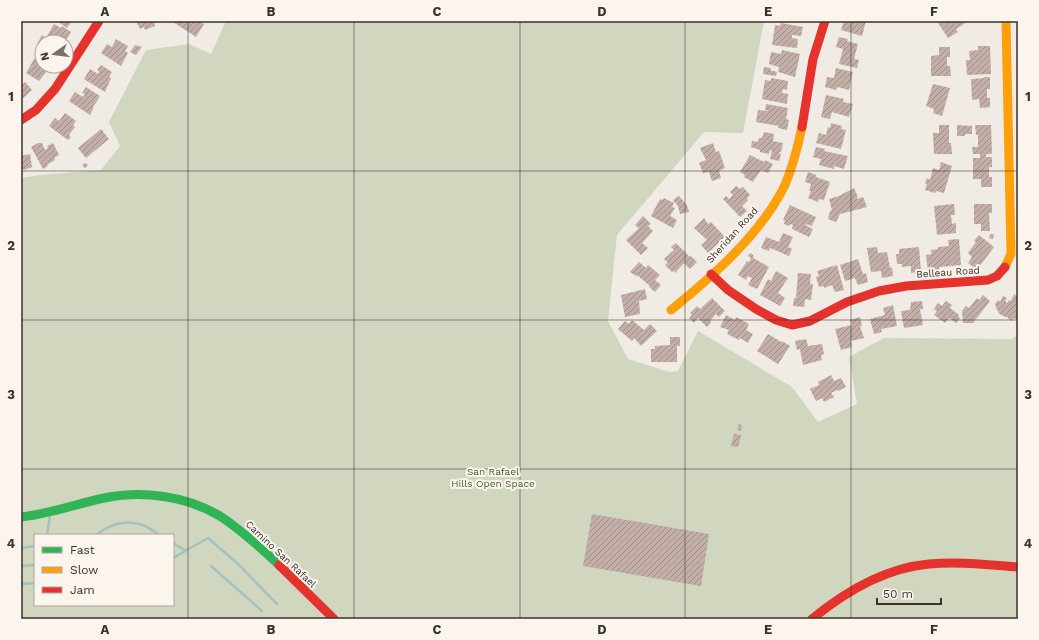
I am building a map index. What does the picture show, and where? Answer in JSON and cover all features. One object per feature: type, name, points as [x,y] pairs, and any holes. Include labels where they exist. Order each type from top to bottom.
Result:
[{"type":"street","points":[[21,120],[36,110],[55,89],[99,21]]},
{"type":"street","name":"Sheridan Road","points":[[671,310],[711,274],[742,243],[764,217],[781,192],[792,166],[801,133],[816,46],[825,21]]},
{"type":"street","name":"Belleau Road","points":[[711,274],[734,295],[765,314],[785,324],[791,325],[809,322],[859,297],[906,286],[988,280],[1004,270],[1009,262],[1011,254],[1006,21]]},
{"type":"street","name":"Camino San Rafael","points":[[21,517],[37,515],[84,502],[118,496],[164,498],[200,507],[218,515],[252,539],[334,619]]},
{"type":"street","points":[[812,619],[835,600],[857,587],[873,579],[912,567],[929,564],[967,563],[1018,567]]},
{"type":"green space","name":"San Rafael Hills Open Space","points":[[226,21],[764,21],[743,133],[704,132],[617,235],[608,321],[628,359],[669,372],[678,371],[698,331],[792,387],[818,422],[857,404],[849,357],[884,338],[1012,339],[1018,335],[1018,619],[21,619],[21,178],[101,170],[120,146],[109,122],[146,50],[189,44],[211,54]]},
{"type":"building","points":[[57,21],[72,21],[67,28]]},
{"type":"building","points":[[136,21],[154,21],[155,26],[145,30],[144,27],[140,29]]},
{"type":"building","points":[[199,21],[204,24],[196,37],[173,22]]},
{"type":"building","points":[[844,21],[851,23],[852,21],[866,21],[862,36],[841,30]]},
{"type":"building","points":[[940,21],[969,21],[956,29],[958,32],[948,38],[938,23]]},
{"type":"building","points":[[781,23],[803,27],[801,36],[792,35],[792,38],[798,39],[797,48],[772,45],[775,25],[780,26]]},
{"type":"building","points":[[54,24],[61,28],[62,26],[71,32],[70,34],[48,34]]},
{"type":"building","points":[[839,37],[848,39],[847,41],[858,44],[854,59],[859,60],[857,68],[839,64],[843,49],[836,47]]},
{"type":"building","points":[[116,39],[128,46],[125,51],[128,53],[121,66],[101,53],[107,44],[112,47]]},
{"type":"building","points":[[135,45],[142,47],[136,55],[130,52]]},
{"type":"building","points":[[978,46],[990,46],[991,74],[967,75],[966,60],[970,60],[969,51],[978,50]]},
{"type":"building","points":[[939,47],[950,47],[950,57],[947,57],[947,66],[950,66],[951,76],[931,76],[931,56],[939,55]]},
{"type":"building","points":[[782,50],[800,54],[795,77],[778,72],[779,67],[769,64],[771,52],[781,54]]},
{"type":"building","points":[[34,59],[34,74],[45,74],[39,81],[26,73]]},
{"type":"building","points":[[101,65],[112,72],[105,92],[84,79],[90,69],[98,74],[99,71],[97,70]]},
{"type":"building","points":[[764,67],[771,68],[770,70],[777,72],[776,76],[763,74]]},
{"type":"building","points":[[836,68],[853,72],[849,90],[837,87],[836,90],[825,87],[827,77],[834,78]]},
{"type":"building","points":[[984,77],[990,78],[990,89],[987,89],[987,98],[990,98],[990,107],[980,108],[979,99],[972,100],[971,79],[985,78]]},
{"type":"building","points":[[771,78],[788,81],[787,90],[783,89],[782,93],[788,94],[787,104],[762,99],[765,80],[771,81]]},
{"type":"building","points":[[21,82],[23,84],[25,82],[32,90],[21,100]]},
{"type":"building","points":[[933,84],[950,88],[942,116],[933,113],[934,109],[926,106]]},
{"type":"building","points":[[86,87],[100,96],[90,115],[69,101],[75,92],[83,97],[85,94],[82,93]]},
{"type":"building","points":[[826,95],[844,99],[843,102],[853,104],[849,117],[832,112],[830,119],[821,117]]},
{"type":"building","points":[[766,104],[788,108],[786,119],[789,120],[787,130],[778,128],[779,126],[756,122],[758,110],[767,111],[768,110],[765,110]]},
{"type":"building","points":[[65,113],[76,121],[73,125],[75,127],[69,135],[71,137],[68,140],[49,126],[55,118],[59,121]]},
{"type":"building","points":[[831,123],[842,126],[841,129],[846,130],[841,149],[816,143],[819,133],[826,135],[828,127],[830,128]]},
{"type":"building","points":[[939,125],[949,125],[949,143],[951,143],[952,154],[934,154],[933,133],[939,133]]},
{"type":"building","points":[[957,125],[972,126],[972,134],[957,136]]},
{"type":"building","points":[[975,125],[991,125],[992,154],[986,154],[986,157],[992,157],[992,167],[989,167],[989,177],[992,177],[992,187],[981,187],[981,179],[973,179],[973,158],[980,158],[980,154],[973,154],[972,147],[978,147],[978,135],[976,135]]},
{"type":"building","points":[[101,129],[109,139],[86,158],[78,148]]},
{"type":"building","points":[[764,132],[774,134],[773,141],[783,143],[779,154],[781,154],[779,161],[770,159],[772,151],[770,150],[769,154],[760,152],[760,150],[751,147],[752,141],[758,142],[759,138],[762,138]]},
{"type":"building","points":[[38,143],[42,143],[45,150],[48,148],[47,146],[53,143],[59,155],[43,169],[31,147]]},
{"type":"building","points":[[713,143],[716,152],[719,151],[725,168],[719,171],[721,178],[712,181],[709,172],[703,173],[699,163],[706,160],[700,148]]},
{"type":"building","points":[[816,147],[825,149],[824,151],[848,156],[844,169],[834,166],[834,169],[819,165],[821,159],[813,157]]},
{"type":"building","points":[[30,154],[32,167],[24,170],[21,169],[21,156]]},
{"type":"building","points":[[750,155],[764,162],[765,160],[773,164],[768,173],[761,170],[753,182],[744,177],[745,175],[740,172]]},
{"type":"building","points":[[941,162],[952,166],[944,193],[936,191],[935,193],[925,190],[927,178],[930,180],[933,168],[939,170]]},
{"type":"building","points":[[85,163],[88,165],[85,168],[82,165]]},
{"type":"building","points":[[808,172],[816,175],[816,177],[830,182],[824,200],[819,199],[818,202],[808,198],[811,191],[809,191],[811,184],[805,182]]},
{"type":"building","points":[[736,186],[740,189],[743,187],[750,195],[747,198],[748,200],[742,206],[747,211],[740,217],[723,199],[726,196],[729,199],[733,195],[730,192]]},
{"type":"building","points":[[854,188],[858,197],[857,199],[863,197],[867,207],[840,214],[836,222],[828,219],[830,211],[832,210],[829,199],[839,196]]},
{"type":"building","points":[[679,196],[687,205],[689,212],[680,214],[678,206],[673,200]]},
{"type":"building","points":[[664,198],[674,203],[672,207],[675,208],[670,216],[677,220],[673,228],[651,216],[660,199],[662,200]]},
{"type":"building","points":[[954,204],[955,215],[951,215],[952,224],[956,223],[956,233],[937,235],[934,206]]},
{"type":"building","points":[[974,204],[992,204],[992,213],[989,213],[990,231],[981,231],[981,224],[974,224]]},
{"type":"building","points":[[790,205],[816,217],[812,226],[805,225],[813,229],[809,237],[792,229],[793,225],[790,224],[789,226],[784,224],[785,221],[783,220]]},
{"type":"building","points":[[643,216],[651,224],[648,226],[653,231],[642,243],[648,248],[641,255],[626,240],[639,228],[635,225]]},
{"type":"building","points":[[704,218],[708,224],[711,222],[725,237],[708,253],[701,245],[707,240],[694,228]]},
{"type":"building","points":[[783,233],[793,237],[788,247],[792,249],[789,256],[770,248],[769,251],[761,248],[766,237],[779,242]]},
{"type":"building","points":[[990,234],[994,234],[993,239],[989,238]]},
{"type":"building","points":[[979,235],[994,247],[977,270],[968,263],[972,257],[968,253]]},
{"type":"building","points":[[959,239],[961,265],[939,267],[939,270],[928,271],[926,255],[932,254],[931,250],[938,249],[938,247],[949,246],[948,240]]},
{"type":"building","points":[[676,243],[697,262],[690,269],[684,263],[675,273],[665,265],[668,263],[664,259],[674,250],[671,247]]},
{"type":"building","points":[[877,247],[878,253],[887,252],[890,268],[892,267],[893,276],[882,278],[881,271],[871,272],[867,248]]},
{"type":"building","points":[[919,247],[921,272],[911,273],[911,266],[902,267],[902,264],[897,264],[896,254],[899,254],[899,249]]},
{"type":"building","points":[[750,253],[754,256],[753,258],[769,267],[757,289],[748,285],[752,278],[748,276],[746,280],[738,275],[747,261],[749,262],[751,258],[748,256]]},
{"type":"building","points":[[858,259],[863,274],[866,273],[868,282],[858,285],[855,278],[845,281],[840,265]]},
{"type":"building","points":[[639,262],[646,268],[648,265],[660,275],[655,280],[661,285],[655,292],[637,275],[636,276],[630,272]]},
{"type":"building","points":[[837,265],[844,290],[835,292],[832,285],[824,288],[824,286],[819,287],[816,277],[819,276],[817,271]]},
{"type":"building","points":[[776,271],[788,278],[778,293],[785,298],[780,306],[760,295],[768,279],[771,281]]},
{"type":"building","points":[[798,273],[811,274],[810,284],[813,284],[811,300],[805,299],[804,307],[793,306],[794,298],[796,298]]},
{"type":"building","points":[[645,289],[647,299],[639,301],[640,314],[625,317],[621,295]]},
{"type":"building","points":[[1014,294],[1018,297],[1018,321],[1014,318],[1011,321],[1007,317],[998,313],[999,312],[995,304],[998,300],[1000,302],[1003,296],[1007,298],[1005,301],[1007,303],[1009,300],[1011,301]]},
{"type":"building","points":[[983,295],[990,301],[973,323],[963,323],[962,311],[966,306],[969,308],[977,298],[979,300]]},
{"type":"building","points":[[712,298],[725,311],[719,317],[716,314],[707,327],[698,318],[694,323],[689,318],[692,315],[690,313],[697,306],[700,309]]},
{"type":"building","points":[[922,301],[923,309],[920,309],[923,325],[904,328],[901,311],[910,310],[911,302]]},
{"type":"building","points":[[946,301],[952,305],[950,308],[959,315],[958,316],[960,318],[956,323],[949,318],[945,323],[934,315],[937,311],[934,309],[938,303],[942,306]]},
{"type":"building","points":[[893,305],[897,326],[881,329],[882,332],[874,334],[870,319],[885,315],[883,308]]},
{"type":"building","points":[[726,315],[735,320],[736,317],[749,324],[746,330],[753,334],[748,343],[740,338],[739,340],[727,334],[729,330],[720,327]]},
{"type":"building","points":[[860,317],[862,326],[860,326],[864,338],[851,341],[852,347],[841,350],[835,329],[852,325],[850,320]]},
{"type":"building","points":[[632,320],[644,330],[650,324],[657,331],[641,346],[634,338],[632,341],[618,329],[625,321],[629,324]]},
{"type":"building","points":[[768,334],[790,346],[778,364],[757,351]]},
{"type":"building","points":[[670,337],[680,337],[680,346],[677,346],[677,362],[651,362],[651,349],[655,349],[655,346],[670,345]]},
{"type":"building","points":[[806,339],[808,346],[822,344],[824,354],[821,355],[822,360],[803,365],[800,349],[797,350],[795,341]]},
{"type":"building","points":[[831,375],[834,381],[841,378],[846,387],[831,393],[834,397],[824,402],[822,398],[816,401],[810,389],[819,385],[818,382]]},
{"type":"building","points":[[739,424],[742,425],[741,431],[737,430]]},
{"type":"building","points":[[734,434],[741,435],[738,447],[731,446]]},
{"type":"building","points":[[592,514],[709,534],[701,586],[583,566]]},
{"type":"waterway","points":[[47,534],[50,516]]},
{"type":"waterway","points":[[98,534],[112,525],[130,522],[145,526],[158,534]]},
{"type":"waterway","points":[[174,557],[208,538],[237,563],[277,604]]},
{"type":"waterway","points":[[174,544],[186,551]]},
{"type":"waterway","points":[[21,548],[34,546]]},
{"type":"waterway","points":[[21,566],[34,565]]},
{"type":"waterway","points":[[211,566],[262,611]]},
{"type":"waterway","points":[[21,584],[34,583]]},
{"type":"traffic: fast","points":[[21,517],[42,514],[104,498],[133,495],[164,496],[193,504],[220,516],[250,539],[279,565]]},
{"type":"traffic: slow","points":[[1005,267],[1011,254],[1006,21]]},
{"type":"traffic: slow","points":[[671,310],[735,253],[763,220],[785,185],[795,156],[802,127]]},
{"type":"traffic: jam","points":[[21,120],[36,110],[55,89],[99,21]]},
{"type":"traffic: jam","points":[[802,127],[813,59],[825,21]]},
{"type":"traffic: jam","points":[[711,274],[728,290],[756,309],[776,320],[792,325],[810,321],[847,302],[879,291],[906,286],[988,280],[997,276],[1005,267]]},
{"type":"traffic: jam","points":[[812,619],[852,590],[867,582],[897,570],[913,566],[940,563],[1018,567]]},
{"type":"traffic: jam","points":[[279,565],[334,619]]}]
